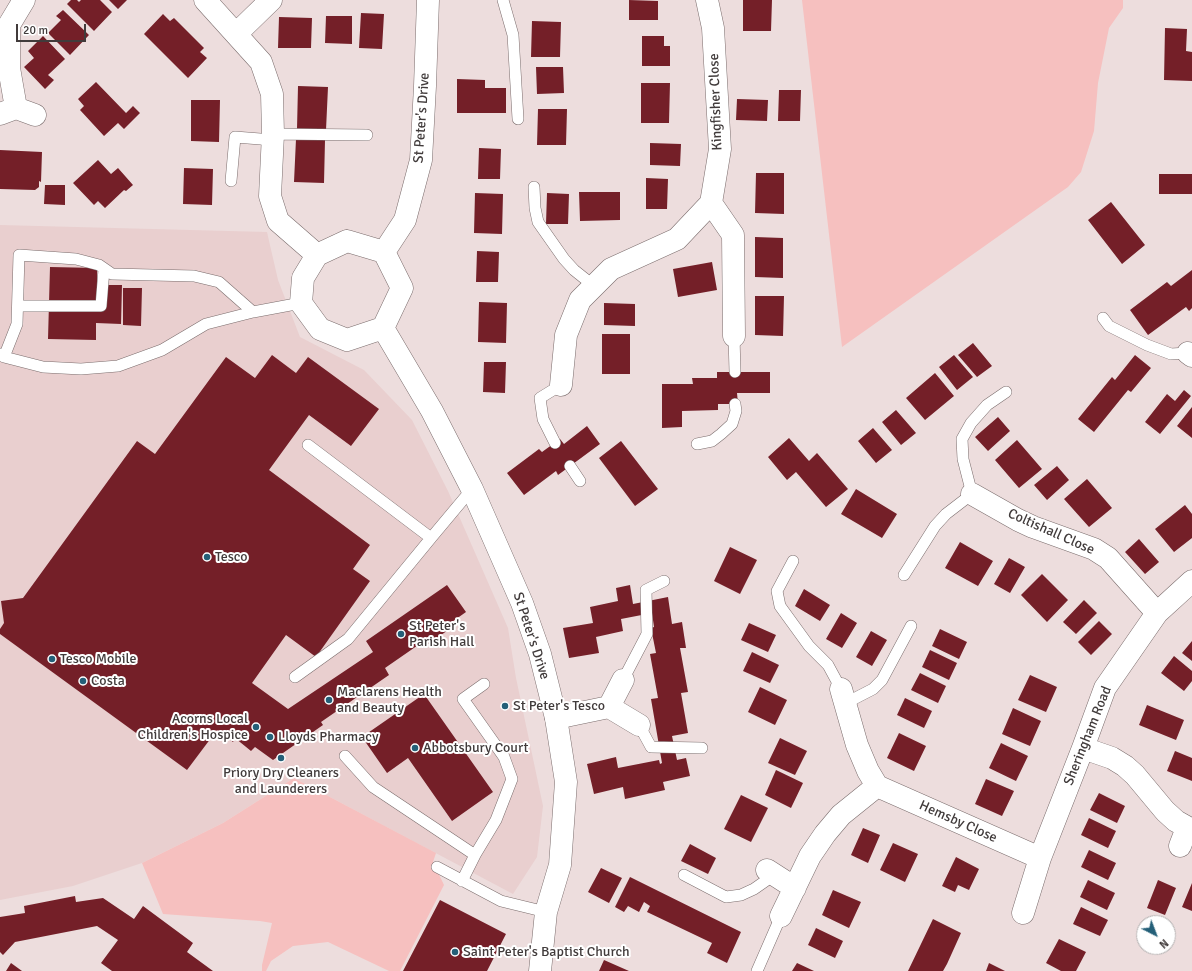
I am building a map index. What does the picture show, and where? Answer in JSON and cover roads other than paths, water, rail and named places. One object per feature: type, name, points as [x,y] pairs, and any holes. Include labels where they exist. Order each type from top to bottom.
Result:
[{"type":"street","points":[[205,0],[261,62],[272,94],[273,137],[270,196],[278,221],[317,255]]},
{"type":"street","points":[[236,34],[271,0]]},
{"type":"street","name":"St Peter's Drive","points":[[384,252],[405,220],[421,160],[428,0]]},
{"type":"street","name":"Kingfisher Close","points":[[707,0],[713,28],[720,149],[711,203]]},
{"type":"street","points":[[17,112],[9,68],[9,25],[22,1]]},
{"type":"street","points":[[561,385],[566,335],[580,300],[611,269],[677,239],[711,203],[733,235],[734,336]]},
{"type":"street","points":[[348,241],[384,252],[402,288],[383,328],[347,340],[320,329],[301,303],[303,278],[317,255],[348,241]]},
{"type":"street","name":"St Peter's Drive","points":[[383,328],[432,411],[472,489],[522,603],[540,654],[556,718],[566,782],[560,865],[546,912],[540,971]]},
{"type":"street","name":"Coltishall Close","points":[[972,494],[1028,524],[1094,549],[1108,558],[1157,613]]},
{"type":"street","name":"Sheringham Road","points":[[1023,913],[1040,858],[1105,688],[1157,613],[1192,581]]},
{"type":"street","points":[[609,707],[623,680]]},
{"type":"street","points":[[781,916],[810,856],[825,834],[842,815],[877,786],[868,771],[857,745],[842,697]]},
{"type":"street","points":[[556,718],[609,707],[639,725]]},
{"type":"street","points":[[1083,748],[1112,758],[1125,766],[1135,775],[1165,811],[1176,820],[1186,835]]},
{"type":"street","name":"Hemsby Close","points":[[877,786],[1040,858]]},
{"type":"street","points":[[770,872],[795,888]]},
{"type":"lane","points":[[502,0],[513,35],[518,119]]},
{"type":"lane","points":[[231,181],[235,137],[367,135]]},
{"type":"lane","points":[[534,187],[535,208],[538,222],[564,259],[574,270],[594,286]]},
{"type":"lane","points":[[253,312],[219,282],[194,276],[112,274],[98,265],[76,259],[19,255],[17,324],[2,356],[43,367],[80,369],[118,366],[162,350],[206,324],[253,312],[301,303]]},
{"type":"lane","points":[[18,306],[101,306],[104,269]]},
{"type":"lane","points":[[1103,318],[1109,326],[1147,345],[1171,354],[1190,354]]},
{"type":"lane","points":[[734,336],[735,372]]},
{"type":"lane","points":[[554,443],[543,419],[540,398],[561,385]]},
{"type":"lane","points":[[904,575],[935,526],[946,514],[972,494],[963,459],[962,439],[972,423],[987,405],[1006,392]]},
{"type":"lane","points":[[697,444],[712,440],[732,424],[736,411],[735,404]]},
{"type":"lane","points":[[308,445],[431,538]]},
{"type":"lane","points":[[570,466],[580,481]]},
{"type":"lane","points":[[295,677],[348,639],[472,489]]},
{"type":"lane","points":[[793,561],[777,591],[780,606],[809,646],[828,665],[842,697],[874,689],[882,680],[911,626]]},
{"type":"lane","points":[[623,680],[647,634],[646,590],[664,581]]},
{"type":"lane","points":[[462,881],[475,855],[496,820],[512,779],[504,757],[463,699],[484,684]]},
{"type":"lane","points":[[639,725],[651,747],[702,748]]},
{"type":"lane","points":[[345,756],[373,786],[475,855]]},
{"type":"lane","points":[[436,867],[501,901],[546,912]]},
{"type":"lane","points":[[684,875],[726,897],[741,895],[754,889],[770,872]]},
{"type":"lane","points":[[757,971],[781,916]]},
{"type":"place","name":"Tesco","points":[[207,557]]},
{"type":"place","name":"St Peter's Parish Hall","points":[[401,634]]},
{"type":"place","name":"Tesco Mobile","points":[[52,659]]},
{"type":"place","name":"Costa","points":[[83,681]]},
{"type":"place","name":"Maclarens Health and Beauty","points":[[329,700]]},
{"type":"place","name":"St Peter's Tesco","points":[[505,706]]},
{"type":"place","name":"Acorns Local Children's Hospice","points":[[256,727]]},
{"type":"place","name":"Lloyds Pharmacy","points":[[270,737]]},
{"type":"place","name":"Abbotsbury Court","points":[[415,748]]},
{"type":"place","name":"Priory Dry Cleaners and Launderers","points":[[281,758]]},
{"type":"place","name":"Saint Peter's Baptist Church","points":[[455,952]]}]
